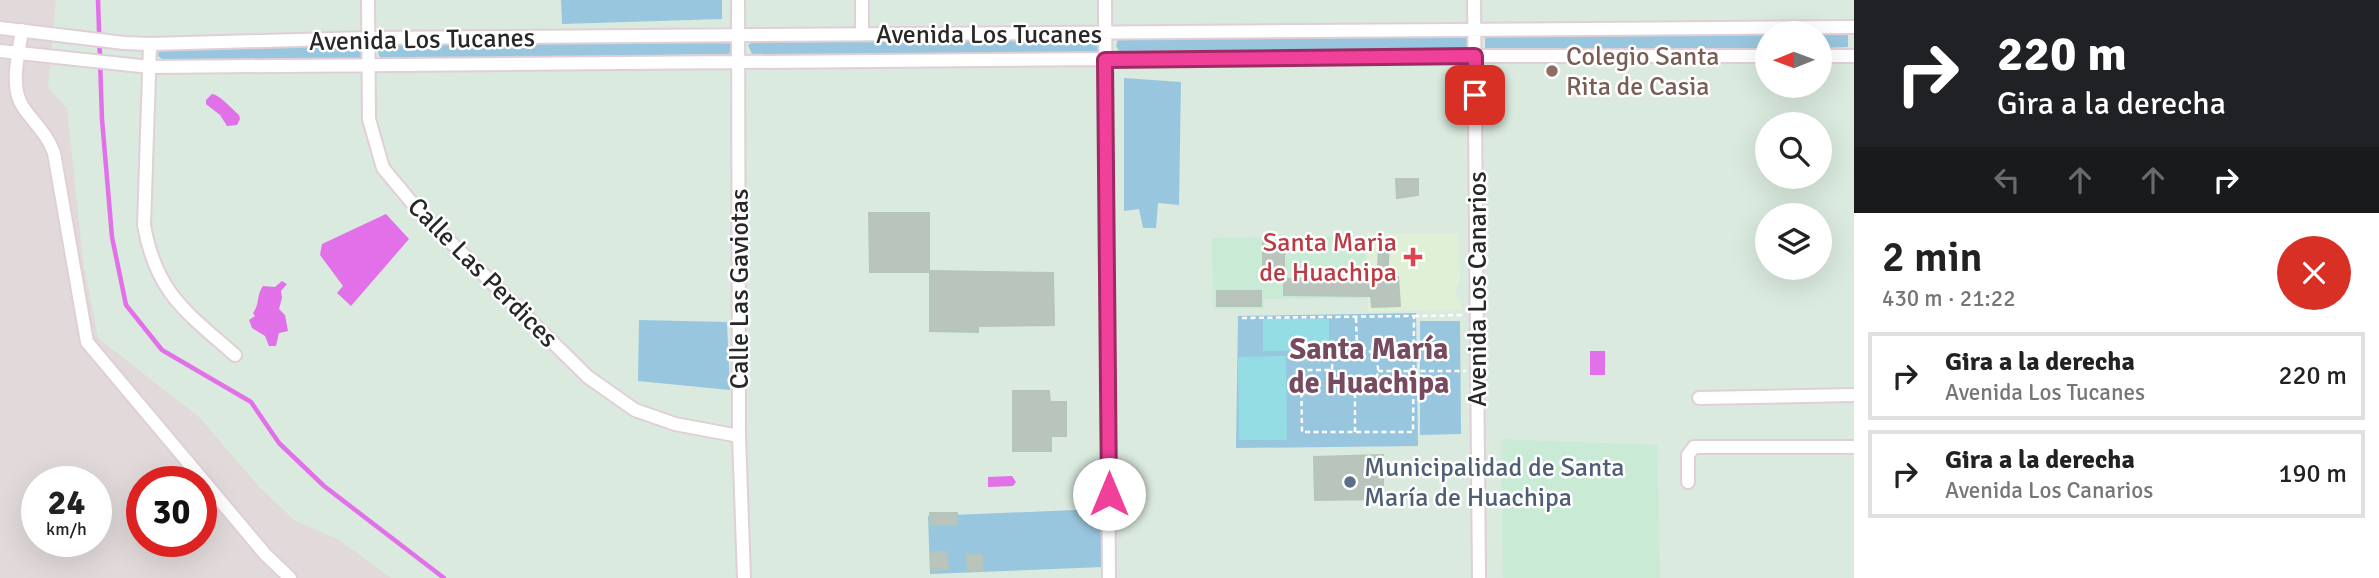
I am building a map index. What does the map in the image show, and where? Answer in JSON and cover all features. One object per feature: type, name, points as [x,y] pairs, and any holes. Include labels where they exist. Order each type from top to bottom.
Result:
[{"type":"street","name":"Calle Las Perdices","points":[[368,0],[369,119],[383,167],[418,211],[588,377],[635,410],[675,424],[739,436]]},
{"type":"street","name":"Calle Las Gaviotas","points":[[738,0],[739,436],[744,578]]},
{"type":"street","points":[[862,0],[862,34]]},
{"type":"street","points":[[1105,0],[1110,578]]},
{"type":"street","name":"Avenida Los Canarios","points":[[1475,0],[1479,578]]},
{"type":"street","name":"Avenida Los Tucanes","points":[[0,28],[150,44],[368,38],[1854,27]]},
{"type":"street","points":[[22,30],[16,85],[19,99],[51,144],[54,153],[87,342],[265,554],[290,578]]},
{"type":"street","points":[[150,44],[144,225],[149,250],[159,276],[182,309],[235,355]]},
{"type":"street","name":"Avenida Los Tucanes","points":[[0,51],[150,67],[1755,56]]},
{"type":"street","points":[[1832,56],[1854,56]]},
{"type":"street","points":[[1699,398],[1854,395]]},
{"type":"street","points":[[1688,482],[1688,455],[1694,447],[1854,447]]},
{"type":"path","points":[[1242,318],[1477,315]]},
{"type":"path","points":[[1333,370],[1301,370],[1302,432],[1413,432],[1414,316]]},
{"type":"path","points":[[1356,317],[1357,346]]},
{"type":"path","points":[[1357,346],[1364,347],[1375,357],[1378,371],[1372,385],[1355,391],[1343,388],[1333,370],[1334,361],[1343,350],[1357,346]]},
{"type":"path","points":[[1378,371],[1478,371]]},
{"type":"path","points":[[1355,391],[1355,432]]},
{"type":"shaded area","points":[[0,0],[56,0],[48,88],[67,108],[83,261],[98,338],[200,418],[260,488],[294,520],[339,540],[391,578],[0,578]]},
{"type":"shaded area","points":[[561,0],[722,0],[722,19],[562,24]]},
{"type":"shaded area","points":[[1848,34],[1848,47],[1832,48],[1832,35]]},
{"type":"shaded area","points":[[1755,35],[1755,48],[1485,48],[1487,36]]},
{"type":"shaded area","points":[[1469,36],[1468,48],[1120,53],[1116,46],[1118,39]]},
{"type":"shaded area","points":[[731,41],[732,53],[728,54],[384,59],[379,56],[378,50],[383,44]]},
{"type":"shaded area","points":[[1101,41],[1102,50],[1095,53],[752,54],[748,45],[753,42]]},
{"type":"shaded area","points":[[362,44],[365,47],[361,59],[162,59],[158,56],[162,47]]},
{"type":"shaded area","points":[[1124,78],[1181,82],[1179,205],[1158,203],[1156,228],[1143,228],[1139,209],[1124,211]]},
{"type":"shaded area","points":[[212,94],[239,115],[237,125],[227,126],[220,115],[206,104]]},
{"type":"shaded area","points":[[386,214],[409,239],[351,306],[337,293],[343,286],[320,255],[322,244]]},
{"type":"shaded area","name":"Santa Maria de Huachipa","points":[[1367,233],[1458,233],[1460,281],[1456,288],[1456,297],[1460,298],[1461,310],[1368,311]]},
{"type":"shaded area","points":[[1365,236],[1366,298],[1264,299],[1264,309],[1213,309],[1212,238]]},
{"type":"shaded area","points":[[282,281],[287,284],[281,291],[279,309],[285,315],[288,331],[279,333],[276,346],[269,346],[265,336],[252,328],[249,320],[255,316],[253,313],[263,286],[275,287]]},
{"type":"shaded area","points":[[1416,313],[1418,446],[1236,448],[1238,316]]},
{"type":"shaded area","points":[[1263,319],[1329,319],[1329,350],[1263,351]]},
{"type":"shaded area","points":[[639,320],[727,322],[730,390],[638,381]]},
{"type":"shaded area","points":[[1420,321],[1460,321],[1461,434],[1420,435]]},
{"type":"shaded area","points":[[1590,351],[1605,351],[1605,375],[1590,375]]},
{"type":"shaded area","points":[[1286,356],[1287,440],[1239,440],[1238,357]]},
{"type":"shaded area","points":[[1501,439],[1657,445],[1660,578],[1503,578]]},
{"type":"shaded area","points":[[1012,476],[1016,482],[1013,486],[988,487],[988,477]]},
{"type":"shaded area","points":[[1099,509],[1103,567],[930,574],[928,516]]},
{"type":"building","points":[[1396,179],[1418,179],[1418,195],[1397,198]]},
{"type":"building","points":[[869,213],[929,213],[929,272],[870,272]]},
{"type":"building","points":[[1263,242],[1284,242],[1284,275],[1263,275]]},
{"type":"building","points":[[1379,245],[1389,246],[1387,278],[1398,277],[1400,306],[1372,307],[1371,296],[1284,295],[1284,279],[1371,279],[1371,269],[1378,269]]},
{"type":"building","points":[[930,271],[1053,273],[1054,325],[978,326],[978,332],[930,331]]},
{"type":"building","points":[[1217,291],[1261,291],[1261,306],[1217,306]]},
{"type":"building","points":[[1013,391],[1049,391],[1050,402],[1066,402],[1066,436],[1051,436],[1051,451],[1013,451]]},
{"type":"building","points":[[1383,455],[1383,499],[1315,500],[1314,457]]},
{"type":"building","points":[[930,513],[957,513],[957,525],[930,525]]},
{"type":"building","points":[[931,552],[947,552],[948,569],[931,570]]},
{"type":"building","points":[[967,555],[982,555],[983,570],[968,570]]},
{"type":"waterway","points":[[98,0],[102,119],[112,237],[126,305],[162,350],[251,402],[279,443],[324,486],[444,578]]},
{"type":"place","name":"Colegio Santa Rita de Casia","points":[[1552,71]]},
{"type":"place","name":"Santa Maria de Huachipa","points":[[1413,257]]},
{"type":"place","name":"Municipalidad de Santa María de Huachipa","points":[[1350,482]]},
{"type":"district","name":"Santa María de Huachipa","points":[[1369,366]]},
{"type":"route","points":[[1109,494],[1105,60],[1475,56],[1475,95]]}]
